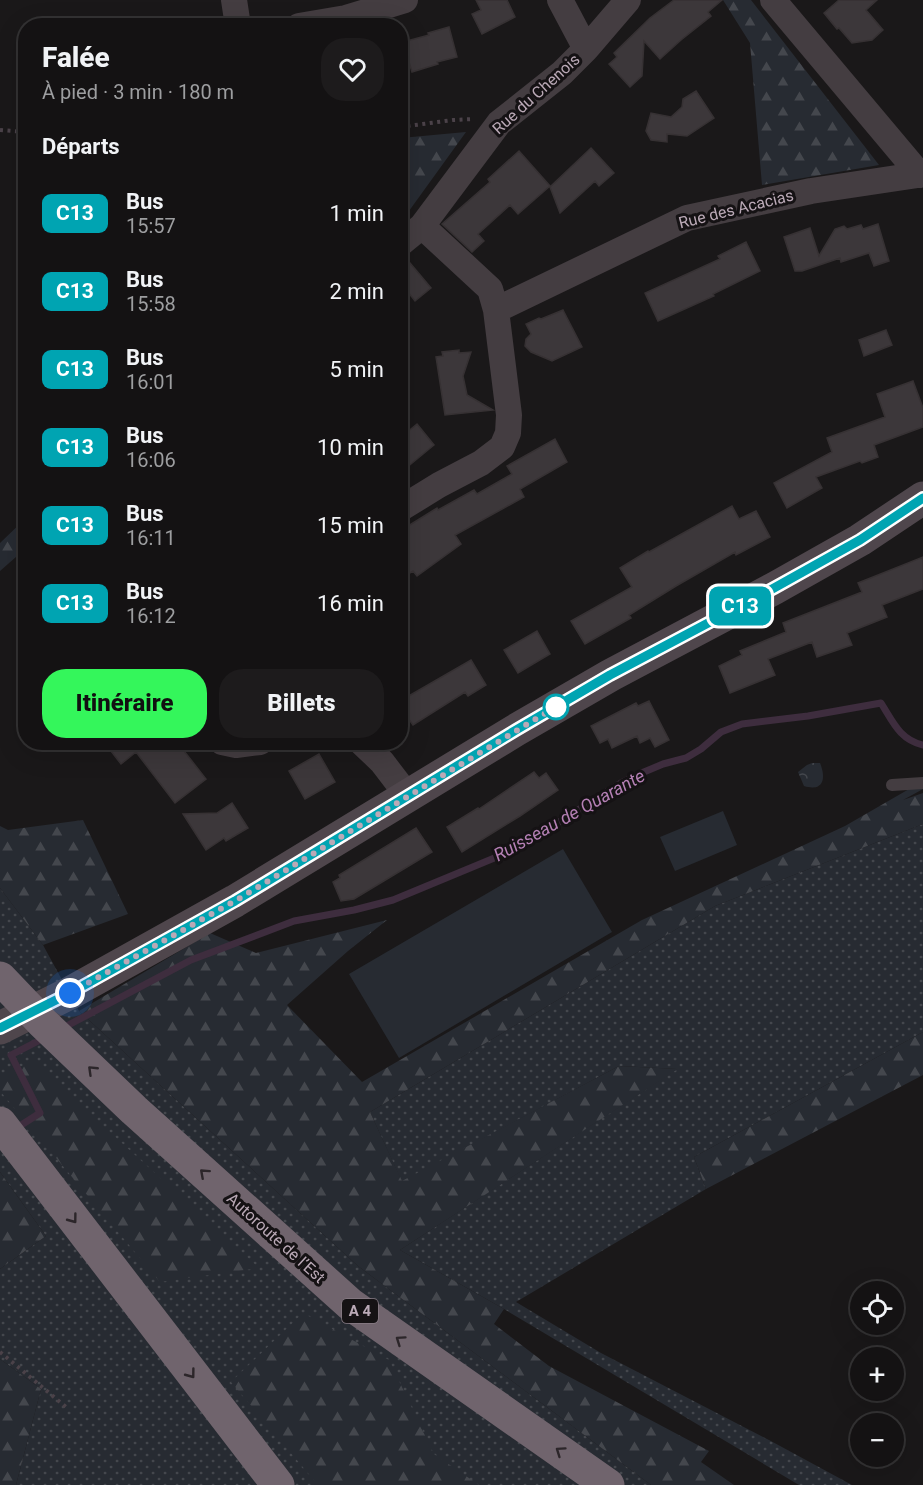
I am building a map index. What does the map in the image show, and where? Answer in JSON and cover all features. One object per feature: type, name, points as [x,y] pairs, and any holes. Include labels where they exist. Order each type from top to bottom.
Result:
[{"type":"highway","name":"Autoroute de l’Est","points":[[0,978],[43,1023],[134,1110],[350,1304],[608,1485]]},
{"type":"highway","points":[[0,1123],[278,1485]]},
{"type":"main road","points":[[0,1028],[70,993],[235,901],[516,730],[610,675],[860,540],[923,498]]},
{"type":"street","points":[[234,0],[237,18]]},
{"type":"street","points":[[346,18],[405,0]]},
{"type":"street","points":[[560,0],[586,49]]},
{"type":"street","name":"Rue du Chenois","points":[[408,237],[422,226],[498,123],[562,73],[628,0]]},
{"type":"street","points":[[772,0],[921,175]]},
{"type":"street","name":"Rue des Acacias","points":[[496,310],[687,218],[811,191],[921,175]]},
{"type":"street","points":[[408,504],[481,463],[502,447],[508,433],[509,415],[496,310],[489,289],[422,226]]},
{"type":"street","points":[[369,750],[382,762],[408,796]]},
{"type":"lane","points":[[892,785],[923,783]]},
{"type":"path","points":[[408,126],[480,118],[498,123]]},
{"type":"path","points":[[0,130],[18,131]]},
{"type":"path","points":[[0,1352],[66,1407]]},
{"type":"green space","points":[[723,0],[751,0],[879,165],[762,185],[750,43]]},
{"type":"green space","points":[[466,132],[408,212],[408,137]]},
{"type":"green space","points":[[18,526],[18,555],[0,571],[0,543]]},
{"type":"green space","points":[[812,763],[820,763],[823,774],[822,782],[816,787],[804,786],[798,772]]},
{"type":"green space","points":[[923,781],[923,789],[903,800],[923,793],[923,824],[715,906],[370,1112],[402,1181],[619,1066],[678,1069],[400,1250],[504,1309],[494,1324],[549,1366],[709,1451],[701,1462],[734,1485],[651,1485],[358,1266],[79,1011],[210,933],[256,953],[387,920],[287,1005],[362,1082],[642,920],[845,826]]},
{"type":"green space","points":[[723,811],[737,845],[675,871],[660,837]]},
{"type":"green space","points":[[83,820],[128,914],[43,945],[0,888],[0,826],[8,830]]},
{"type":"green space","points":[[923,824],[923,1032],[694,1157],[706,1189],[516,1302],[601,1353],[852,1485],[799,1485],[504,1309],[400,1250],[677,1069],[619,1066],[402,1182],[370,1112],[715,906]]},
{"type":"green space","points":[[563,849],[612,932],[399,1058],[349,974]]},
{"type":"green space","points":[[0,888],[43,945],[79,1011],[358,1266],[651,1485],[16,1485],[41,1389],[0,1359],[0,1269],[46,1236],[0,1172]]},
{"type":"green space","points":[[923,1032],[923,1075],[706,1189],[694,1157]]},
{"type":"green space","points":[[33,1062],[259,1268],[160,1282],[0,1091],[0,1074]]},
{"type":"green space","points":[[0,1172],[46,1236],[0,1269]]},
{"type":"green space","points":[[303,1313],[389,1360],[434,1454],[479,1485],[318,1485],[231,1382]]},
{"type":"green space","points":[[0,1359],[41,1389],[16,1485],[0,1485]]},
{"type":"building","points":[[476,0],[507,0],[515,17],[482,34],[472,14],[481,10]]},
{"type":"building","points":[[674,0],[722,0],[708,12],[711,16],[660,59],[644,41],[642,76],[630,87],[609,64],[617,57],[614,53],[650,18]]},
{"type":"building","points":[[839,0],[877,0],[866,10],[883,30],[872,40],[852,43],[824,13]]},
{"type":"building","points":[[449,27],[457,57],[412,72],[408,59],[408,41],[429,35],[428,33]]},
{"type":"building","points":[[696,91],[714,118],[687,136],[667,134],[667,142],[651,140],[646,131],[651,113],[671,117],[682,107],[683,99]]},
{"type":"building","points":[[591,148],[614,173],[599,186],[595,181],[560,213],[550,187]]},
{"type":"building","points":[[519,151],[550,186],[518,214],[510,205],[478,234],[484,241],[472,252],[442,224],[490,182],[488,179]]},
{"type":"building","points":[[878,224],[889,261],[874,266],[869,253],[841,262],[840,258],[802,271],[795,271],[784,237],[810,228],[819,256],[835,229],[844,226],[847,229],[861,225],[863,229]]},
{"type":"building","points":[[746,242],[760,271],[713,294],[714,296],[658,321],[645,293],[720,259],[718,256]]},
{"type":"building","points":[[410,263],[431,288],[415,301],[408,292],[408,265]]},
{"type":"building","points":[[563,310],[582,347],[552,361],[531,352],[525,346],[526,339],[531,334],[526,324]]},
{"type":"building","points":[[886,330],[892,345],[864,356],[859,340]]},
{"type":"building","points":[[459,350],[459,353],[471,352],[463,376],[467,395],[493,410],[445,415],[436,357],[443,356],[442,352]]},
{"type":"building","points":[[913,381],[923,408],[923,427],[874,445],[878,457],[816,477],[822,488],[787,508],[774,483],[832,452],[827,438],[885,417],[877,394]]},
{"type":"building","points":[[417,424],[434,445],[408,466],[408,431]]},
{"type":"building","points":[[555,439],[567,462],[520,489],[524,497],[455,535],[461,544],[417,576],[413,571],[408,574],[408,526],[437,508],[438,510],[474,490],[477,494],[512,474],[507,466]]},
{"type":"building","points":[[732,506],[739,519],[756,511],[770,537],[736,555],[735,552],[676,586],[629,615],[631,618],[585,644],[571,621],[632,587],[620,568]]},
{"type":"building","points":[[923,557],[923,589],[882,605],[887,617],[847,633],[852,645],[817,657],[812,642],[768,659],[775,675],[730,693],[719,666],[742,655],[740,651],[786,632],[783,623],[862,592],[858,583]]},
{"type":"building","points":[[537,631],[550,654],[518,673],[504,650]]},
{"type":"building","points":[[471,660],[486,685],[468,696],[465,692],[413,725],[408,718],[408,696]]},
{"type":"building","points":[[649,701],[669,740],[655,747],[650,738],[640,743],[637,736],[612,748],[608,739],[600,743],[591,726],[636,703],[638,706]]},
{"type":"building","points":[[110,750],[183,750],[206,779],[175,803],[136,752],[121,764]]},
{"type":"building","points":[[319,754],[335,782],[305,799],[289,771]]},
{"type":"building","points":[[534,772],[539,778],[546,773],[558,790],[462,852],[447,827],[479,809]]},
{"type":"building","points":[[232,803],[248,828],[226,841],[224,838],[206,850],[183,814],[217,813]]},
{"type":"building","points":[[416,828],[432,852],[354,899],[341,901],[333,882],[340,878],[339,875]]},
{"type":"waterway","name":"Ruisseau de Quarante","points":[[61,1029],[191,960],[294,921],[393,900],[516,849],[621,783],[663,764],[686,758],[721,732],[742,724],[808,716],[881,703],[903,735],[923,745]]},
{"type":"waterway","name":"Ruisseau de Quarante","points":[[15,1129],[40,1113],[11,1055],[46,1037]]},
{"type":"bus line","name":"C13","points":[[0,1028],[70,993],[235,901],[516,730],[610,675],[860,540],[923,498]]},
{"type":"route","points":[[70,993],[235,901],[559,705],[556,707]]}]
